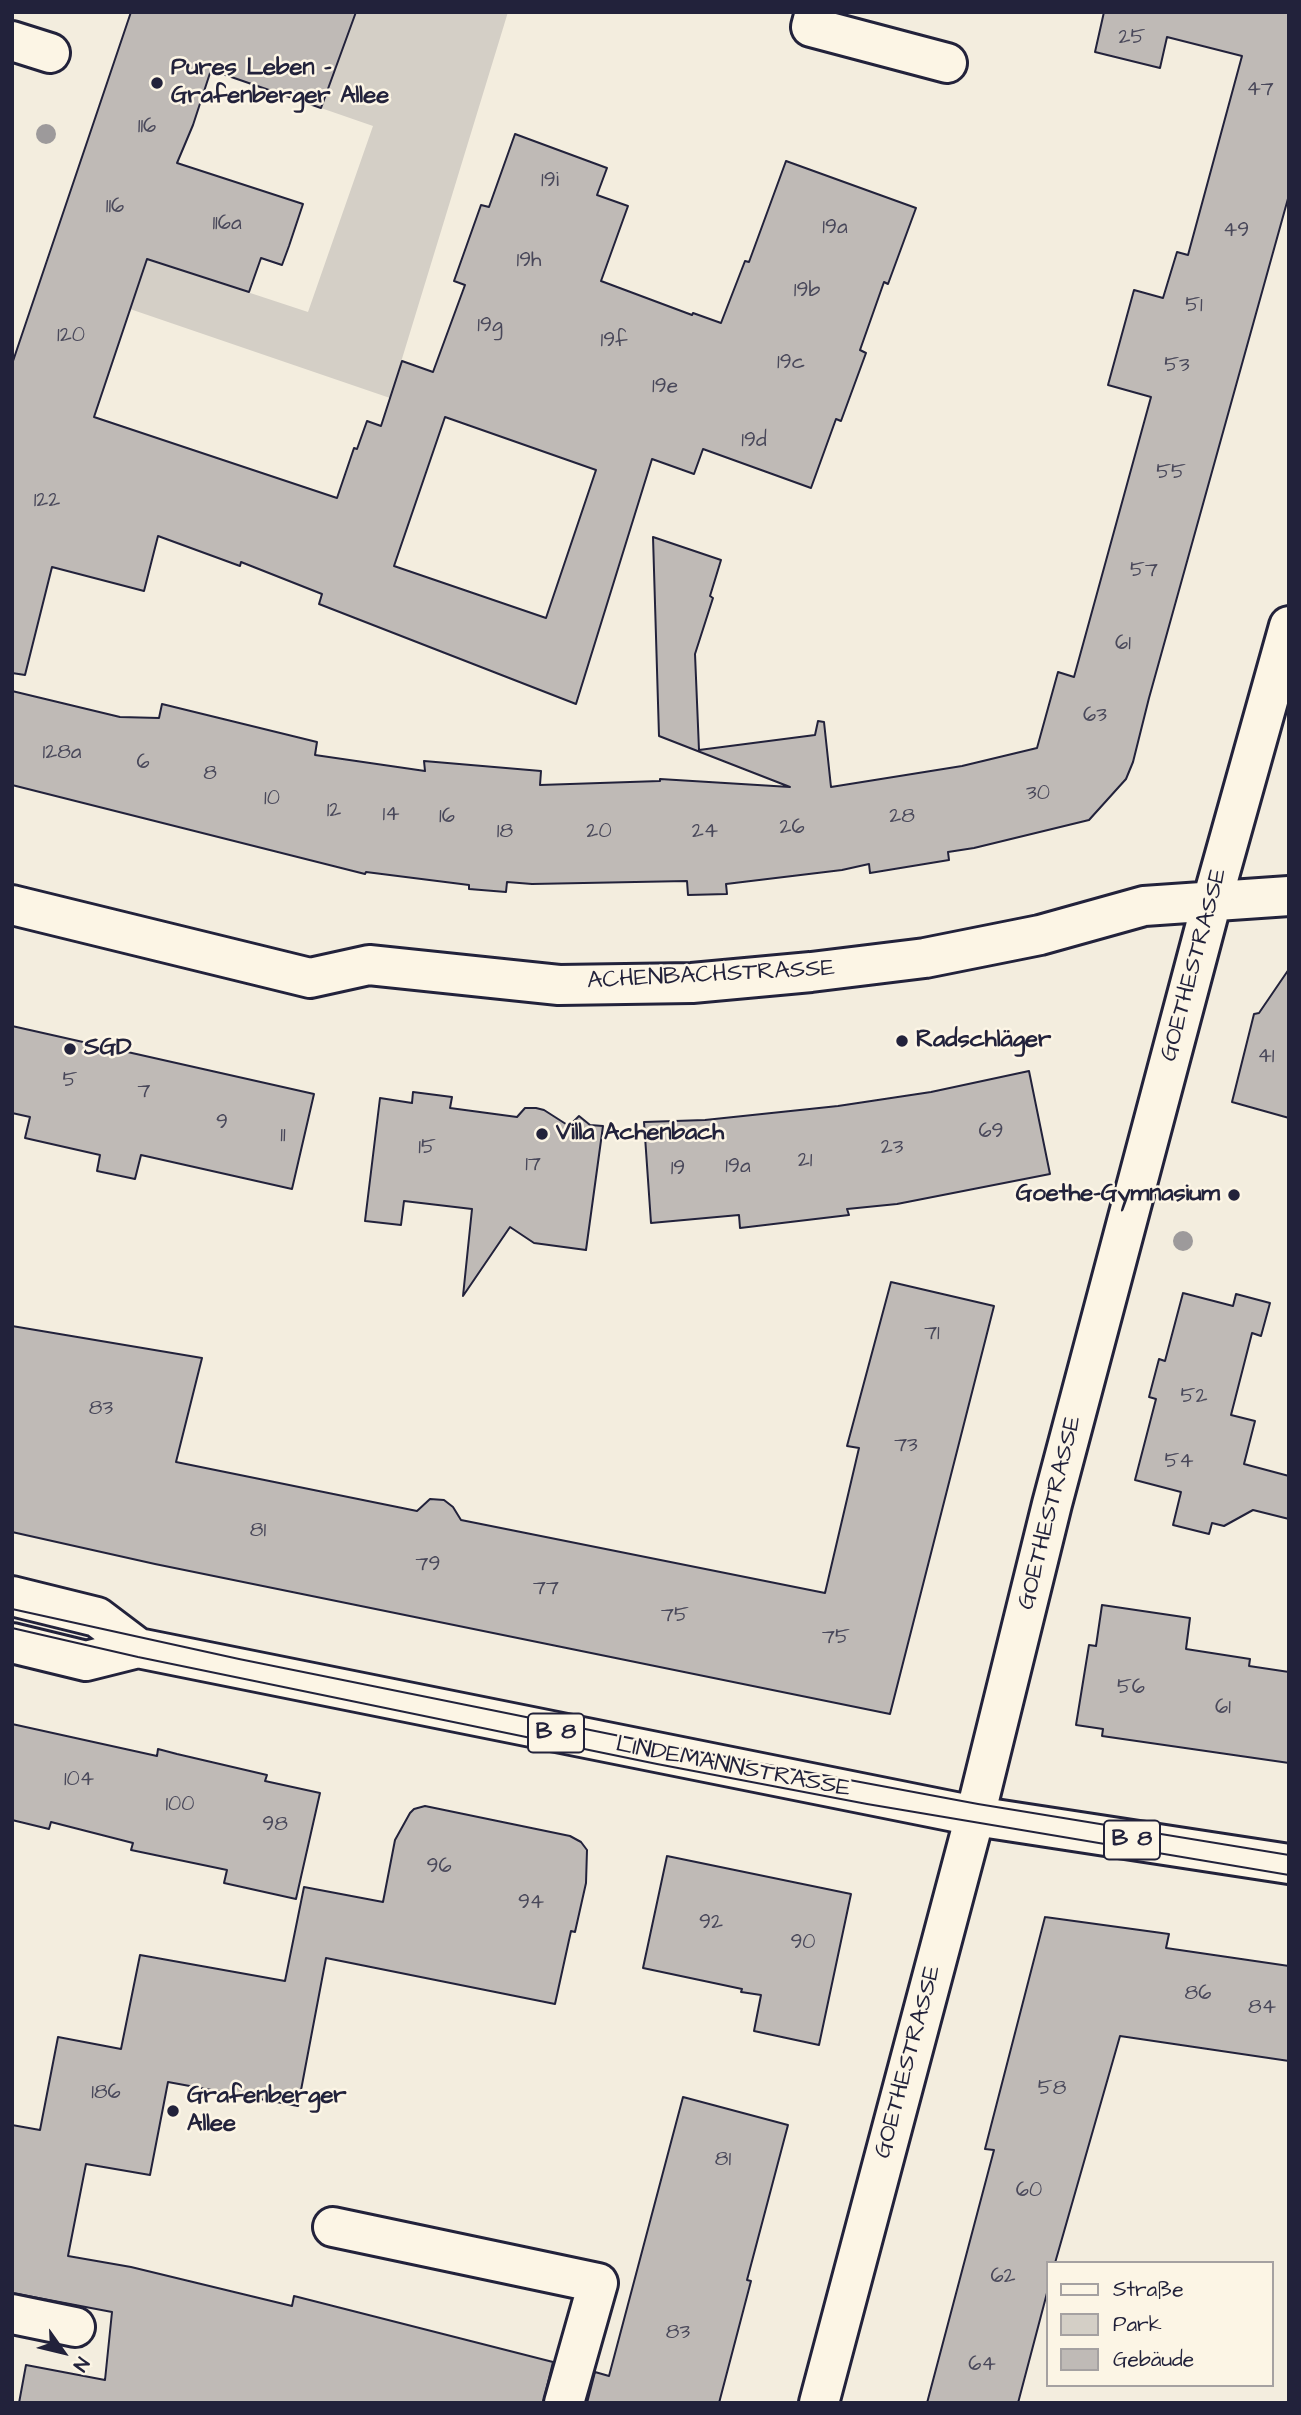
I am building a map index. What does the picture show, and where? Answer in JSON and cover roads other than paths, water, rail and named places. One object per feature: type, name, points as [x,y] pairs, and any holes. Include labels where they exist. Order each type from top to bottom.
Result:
[{"type":"street","points":[[814,12],[811,27],[947,63]]},
{"type":"street","points":[[12,41],[50,53]]},
{"type":"street","name":"GOETHESTRASSE","points":[[819,2403],[975,1816],[1052,1504],[1212,901],[1289,626]]},
{"type":"street","name":"ACHENBACHSTRASSE","points":[[12,905],[310,978],[369,965],[559,985],[692,983],[811,972],[925,958],[1040,935],[1144,906],[1289,896]]},
{"type":"street","name":"LINDEMANNSTRASSE","points":[[12,1596],[97,1617],[138,1648]]},
{"type":"street","name":"LINDEMANNSTRASSE","points":[[12,1643],[86,1661],[138,1648],[975,1816],[1289,1864]]},
{"type":"street","points":[[333,2227],[598,2283],[564,2403]]},
{"type":"street","points":[[12,2314],[75,2327]]},
{"type":"tram line","points":[[12,1609],[239,1659],[694,1751],[978,1804],[1289,1855]]},
{"type":"tram line","points":[[12,1628],[138,1657],[657,1764],[867,1804],[1289,1875]]},
{"type":"place","name":"Pures Leben - Grafenberger Allee","points":[[157,83]]},
{"type":"place","name":"Radschläger","points":[[902,1041]]},
{"type":"place","name":"SGD","points":[[70,1049]]},
{"type":"place","name":"Villa Achenbach","points":[[542,1134]]},
{"type":"place","name":"Goethe-Gymnasium","points":[[1234,1195]]},
{"type":"place","name":"Grafenberger Allee","points":[[173,2111]]}]
